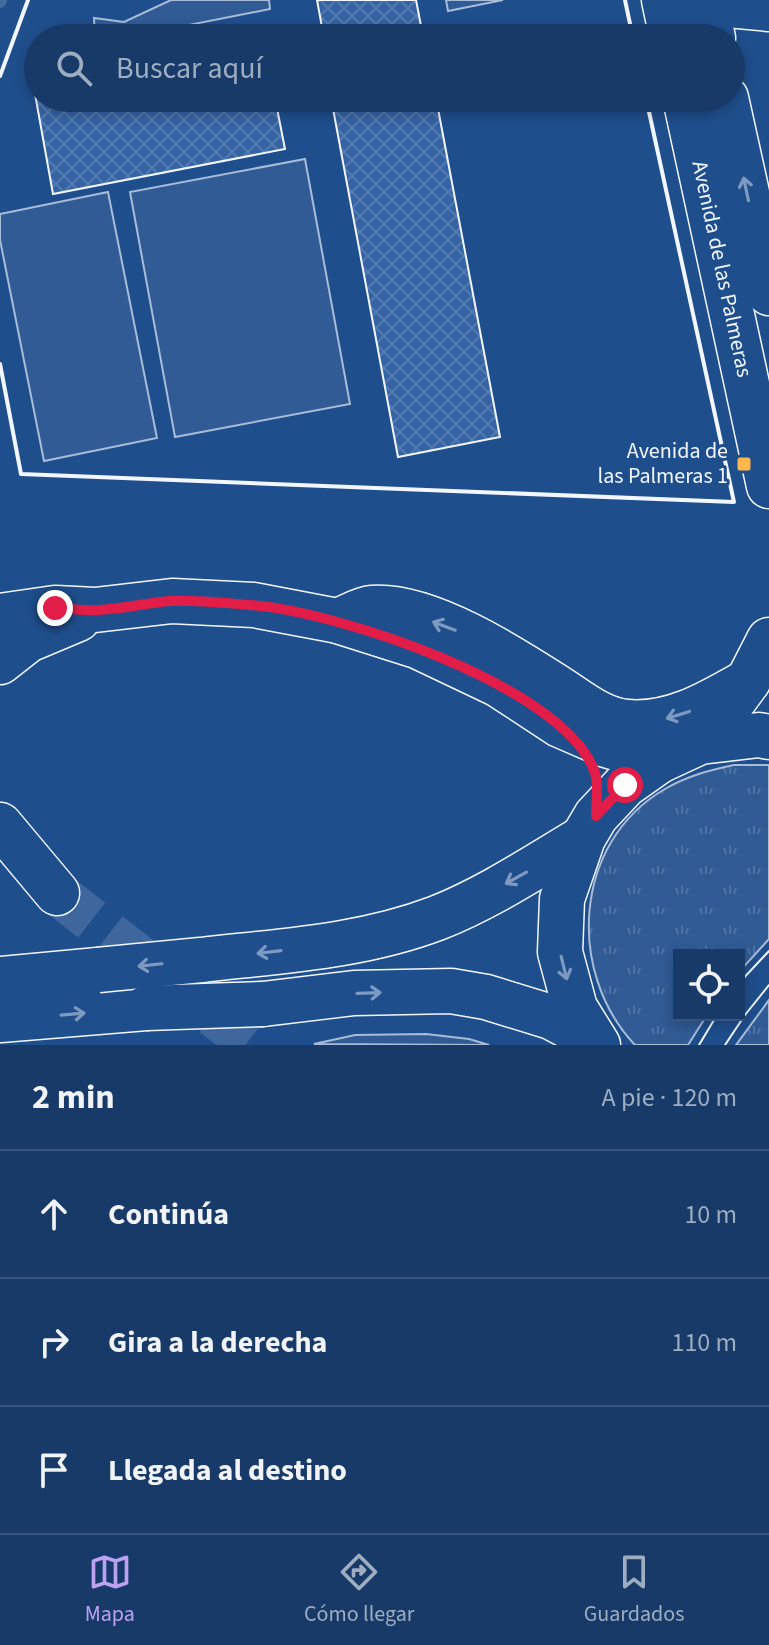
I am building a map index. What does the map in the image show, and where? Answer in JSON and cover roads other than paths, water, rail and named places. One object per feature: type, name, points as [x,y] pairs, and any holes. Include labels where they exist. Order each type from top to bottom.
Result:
[{"type":"main road","points":[[664,0],[669,24]]},
{"type":"main road","name":"Avenida de las Palmeras","points":[[688,112],[769,486]]},
{"type":"main road","name":"Avenida de las Palmeras","points":[[729,112],[769,293]]},
{"type":"main road","points":[[0,616],[55,608],[95,610],[172,601],[254,605],[338,621],[417,646],[499,685],[560,725],[606,745],[659,761]]},
{"type":"main road","points":[[338,621],[371,608],[411,613],[478,640],[517,661],[599,714],[626,722],[652,722],[678,715],[704,706],[748,681]]},
{"type":"main road","points":[[0,662],[28,640],[95,610]]},
{"type":"main road","points":[[700,742],[748,681],[769,640]]},
{"type":"main road","points":[[560,725],[580,748],[596,775],[590,827],[562,899],[560,952],[575,1008],[596,1042]]},
{"type":"main road","points":[[0,979],[357,942],[437,918],[519,877],[590,827],[625,785],[659,761],[700,742],[759,735],[769,737]]},
{"type":"main road","points":[[0,825],[57,893],[0,853]]},
{"type":"main road","points":[[0,1020],[146,1008],[263,1004],[354,993],[451,991],[486,997],[551,1017],[596,1042]]},
{"type":"main road","points":[[486,997],[533,1045]]},
{"type":"main road","points":[[0,1041],[16,1045]]},
{"type":"street","points":[[708,15],[769,14]]},
{"type":"tunnel","points":[[57,893],[252,1045]]},
{"type":"tram line","points":[[745,977],[769,951]]},
{"type":"tram line","points":[[725,1045],[769,985]]},
{"type":"tram line","points":[[699,1045],[713,1021]]},
{"type":"place","name":"Avenida de las Palmeras 1","points":[[744,464]]}]
